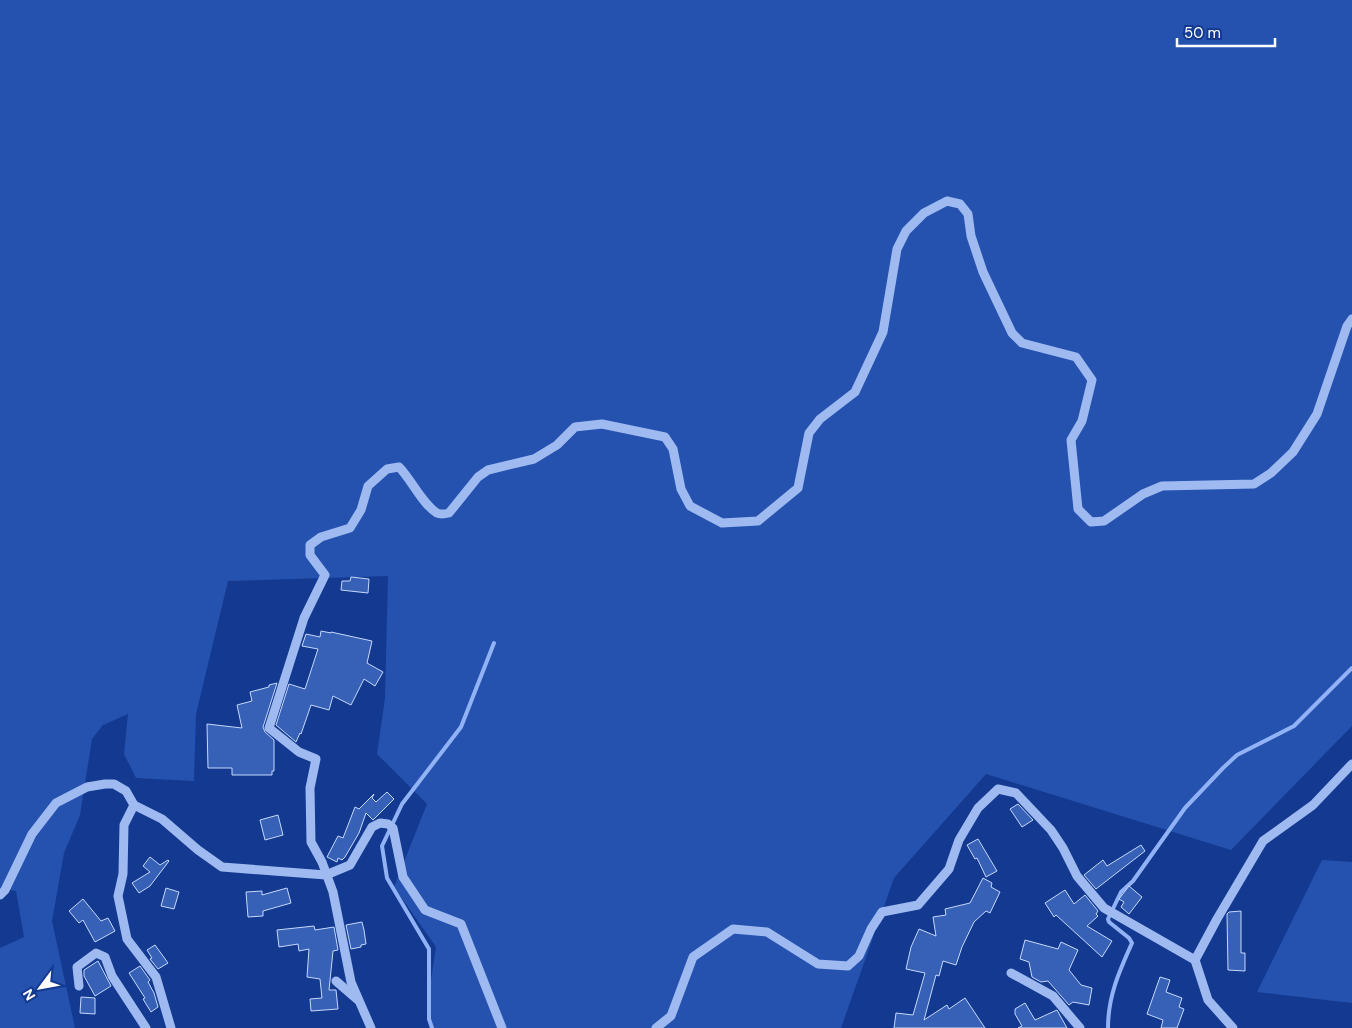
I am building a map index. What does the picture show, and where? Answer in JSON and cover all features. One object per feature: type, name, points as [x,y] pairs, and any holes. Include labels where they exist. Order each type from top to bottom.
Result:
[{"type":"street","points":[[371,1028],[351,982],[333,892],[311,842],[310,788],[316,759],[299,752],[269,728],[304,618],[325,574],[310,555],[310,545],[321,537],[350,528],[361,510],[368,486],[387,469],[399,467],[423,499],[437,513],[449,514],[478,477],[488,470],[534,460],[557,445],[575,427],[602,424],[665,437],[673,449],[681,488],[690,506],[722,523],[758,521],[798,488],[809,432],[820,419],[855,392],[883,332],[897,249],[906,231],[924,213],[947,201],[960,204],[968,214],[971,236],[983,272],[1012,334],[1022,343],[1076,357],[1092,380],[1082,421],[1070,440],[1078,509],[1091,522],[1104,520],[1143,494],[1162,486],[1254,484],[1271,473],[1293,452],[1317,414],[1347,326],[1352,319]]},
{"type":"street","points":[[1195,960],[1263,841],[1313,805],[1352,764]]},
{"type":"street","points":[[0,895],[5,890],[32,834],[56,804],[87,787],[114,784],[126,791],[134,805],[162,819],[198,850],[222,867],[326,875],[350,865],[372,827],[388,824],[393,828],[404,877],[425,910],[461,924],[502,1028]]},
{"type":"street","points":[[656,1028],[671,1016],[693,957],[733,929],[767,932],[818,964],[848,966],[859,956],[871,929],[882,912],[918,906],[949,869],[959,840],[978,808],[998,789],[1016,793],[1051,830],[1063,848],[1077,876],[1104,908],[1195,960],[1208,1000],[1233,1028]]},
{"type":"street","points":[[134,805],[124,825],[123,874],[118,896],[127,939],[156,977],[171,1028]]},
{"type":"street","points":[[79,986],[77,967],[96,952],[105,957],[112,976],[146,1028]]},
{"type":"street","points":[[1011,973],[1053,996],[1080,1028]]},
{"type":"street","points":[[336,981],[360,1002]]},
{"type":"shaded area","points":[[0,0],[1352,0],[1352,726],[1231,850],[986,774],[894,878],[841,1028],[430,1028],[427,1006],[436,947],[394,887],[427,804],[377,754],[385,698],[388,576],[228,581],[196,714],[194,781],[136,778],[124,754],[128,714],[103,725],[92,739],[80,815],[64,853],[52,921],[75,1028],[0,1028],[0,948],[24,937],[16,891],[0,888]]},
{"type":"shaded area","points":[[1322,860],[1352,862],[1352,1003],[1257,992]]},
{"type":"building","points":[[351,577],[369,579],[368,593],[341,590],[342,581],[350,581]]},
{"type":"building","points":[[321,631],[372,641],[367,663],[383,672],[375,686],[364,679],[351,705],[333,696],[329,710],[311,705],[301,734],[296,742],[276,725],[289,684],[305,689],[318,649],[302,646],[306,634],[320,637]]},
{"type":"building","points":[[277,683],[263,727],[265,732],[274,740],[274,771],[272,771],[272,775],[232,775],[232,768],[208,768],[207,724],[242,728],[237,705],[252,701],[250,692]]},
{"type":"building","points":[[387,792],[394,799],[373,820],[366,813],[359,833],[345,857],[342,860],[338,858],[337,862],[327,857],[338,836],[343,838],[355,807],[359,809],[374,794],[372,798],[376,802]]},
{"type":"building","points":[[1018,804],[1033,820],[1022,827],[1010,809]]},
{"type":"building","points":[[278,815],[283,835],[265,840],[260,820]]},
{"type":"building","points":[[978,839],[997,871],[986,877],[977,858],[975,859],[967,845]]},
{"type":"building","points":[[1141,845],[1145,851],[1096,889],[1084,875],[1103,860],[1107,866]]},
{"type":"building","points":[[150,857],[160,865],[169,861],[150,886],[139,893],[132,883],[150,872],[143,866]]},
{"type":"building","points":[[983,878],[992,883],[991,887],[1000,892],[990,913],[986,911],[974,922],[956,965],[943,961],[939,976],[936,975],[924,1020],[947,1005],[949,1009],[965,998],[985,1028],[894,1028],[896,1013],[913,1015],[925,973],[906,969],[911,947],[919,929],[936,936],[933,917],[946,915],[945,909],[970,903]]},
{"type":"building","points":[[1129,886],[1142,897],[1129,914],[1121,907],[1124,902],[1119,899]]},
{"type":"building","points":[[166,888],[179,892],[174,909],[161,906]]},
{"type":"building","points":[[287,888],[291,903],[263,911],[263,916],[248,917],[246,892],[262,891],[262,895]]},
{"type":"building","points":[[1065,890],[1074,904],[1085,895],[1098,911],[1096,914],[1098,916],[1087,926],[1112,941],[1102,957],[1056,915],[1054,917],[1045,903]]},
{"type":"building","points":[[83,899],[101,921],[108,918],[115,931],[95,942],[83,920],[79,923],[69,911]]},
{"type":"building","points":[[1241,911],[1241,953],[1245,953],[1245,971],[1228,970],[1227,914],[1229,912]]},
{"type":"building","points":[[362,922],[366,944],[351,949],[346,925]]},
{"type":"building","points":[[314,926],[315,930],[334,927],[338,950],[333,951],[329,990],[336,990],[338,1009],[311,1011],[310,999],[322,998],[320,979],[307,977],[309,949],[299,951],[298,944],[279,947],[277,930]]},
{"type":"building","points":[[1025,940],[1058,949],[1061,942],[1078,950],[1069,970],[1081,985],[1092,988],[1089,1005],[1073,1002],[1069,1005],[1048,981],[1041,982],[1032,977],[1029,962],[1020,959]]},
{"type":"building","points":[[155,945],[168,963],[158,969],[150,959],[152,958],[147,950]]},
{"type":"building","points":[[98,961],[111,986],[95,996],[84,976],[84,970]]},
{"type":"building","points":[[140,966],[150,980],[148,982],[158,1007],[151,1012],[143,999],[145,998],[129,973]]},
{"type":"building","points":[[1160,977],[1170,980],[1166,992],[1182,998],[1179,1007],[1184,1009],[1177,1028],[1161,1028],[1163,1020],[1147,1014]]},
{"type":"building","points":[[81,997],[95,998],[95,1014],[80,1013]]},
{"type":"building","points":[[1025,1003],[1035,1020],[1057,1010],[1067,1028],[1018,1028],[1022,1026],[1015,1014],[1015,1009]]},
{"type":"waterway","points":[[432,1028],[429,1019],[429,949],[387,878],[382,846],[402,804],[461,727],[494,643]]},
{"type":"waterway","points":[[1108,1028],[1112,995],[1132,943],[1108,919],[1121,892],[1133,881],[1185,808],[1223,768],[1237,755],[1294,726],[1352,668]]}]
